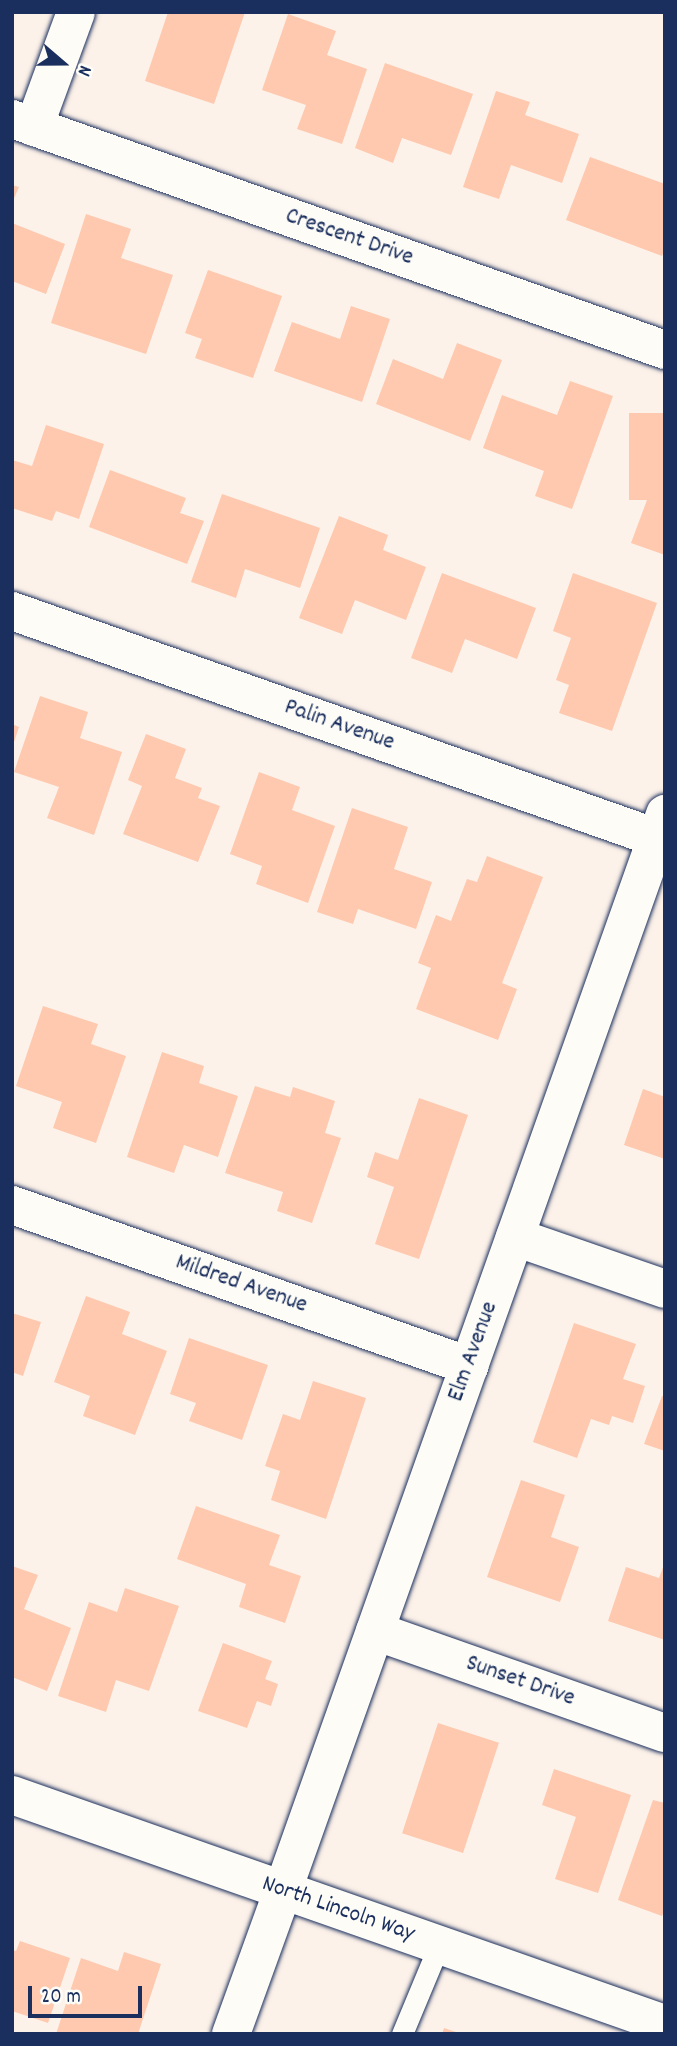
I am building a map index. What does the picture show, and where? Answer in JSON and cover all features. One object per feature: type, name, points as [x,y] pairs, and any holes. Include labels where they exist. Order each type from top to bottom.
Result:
[{"type":"main road","name":"Crescent Drive","points":[[76,12],[23,123],[665,350]]},
{"type":"main road","name":"Palin Avenue","points":[[12,611],[662,831]]},
{"type":"main road","name":"Elm Avenue","points":[[231,2034],[662,831]]},
{"type":"main road","name":"Mildred Avenue","points":[[12,1205],[469,1366]]},
{"type":"main road","points":[[515,1237],[665,1289]]},
{"type":"main road","name":"Sunset Drive","points":[[374,1631],[665,1733]]},
{"type":"main road","name":"North Lincoln Way","points":[[12,1795],[665,2024]]},
{"type":"lane","points":[[402,2034],[439,1945]]},
{"type":"building","points":[[168,12],[245,12],[214,104],[145,81]]},
{"type":"building","points":[[288,14],[336,31],[327,55],[367,69],[342,144],[297,129],[306,105],[262,90]]},
{"type":"building","points":[[385,63],[473,94],[451,155],[402,138],[393,163],[355,148]]},
{"type":"building","points":[[496,91],[530,102],[525,115],[579,134],[562,183],[511,165],[499,199],[463,187]]},
{"type":"building","points":[[590,157],[665,184],[665,248],[662,256],[566,220]]},
{"type":"building","points":[[12,185],[19,187],[12,203]]},
{"type":"building","points":[[86,214],[131,229],[121,258],[173,275],[146,354],[51,323]]},
{"type":"building","points":[[12,223],[65,244],[46,294],[12,281]]},
{"type":"building","points":[[208,270],[282,296],[253,378],[195,358],[202,339],[185,333]]},
{"type":"building","points":[[351,306],[390,319],[362,402],[274,371],[292,322],[340,339]]},
{"type":"building","points":[[457,343],[502,360],[470,441],[376,404],[393,359],[443,379]]},
{"type":"building","points":[[570,381],[613,396],[572,509],[535,496],[544,471],[483,448],[502,395],[557,415]]},
{"type":"building","points":[[629,413],[665,413],[665,555],[631,543],[647,500],[629,500]]},
{"type":"building","points":[[46,425],[104,444],[79,519],[56,511],[52,521],[12,508],[12,460],[32,466]]},
{"type":"building","points":[[110,470],[186,498],[180,513],[204,521],[187,564],[89,527]]},
{"type":"building","points":[[222,494],[320,528],[300,588],[245,569],[236,598],[191,582]]},
{"type":"building","points":[[339,516],[388,535],[383,550],[426,567],[406,620],[355,600],[342,634],[299,618]]},
{"type":"building","points":[[442,573],[536,608],[517,659],[465,639],[452,673],[411,658]]},
{"type":"building","points":[[573,573],[657,603],[612,731],[559,713],[569,685],[556,680],[571,638],[553,631]]},
{"type":"building","points":[[40,696],[88,712],[80,738],[122,752],[94,835],[47,818],[59,787],[14,772]]},
{"type":"building","points":[[12,724],[19,727],[13,745],[12,745]]},
{"type":"building","points":[[146,734],[186,749],[175,778],[202,788],[198,798],[220,806],[198,862],[123,834],[142,786],[128,780]]},
{"type":"building","points":[[259,772],[300,787],[292,810],[335,826],[308,903],[256,884],[262,866],[230,854]]},
{"type":"building","points":[[352,808],[408,827],[394,869],[432,882],[416,929],[358,909],[353,924],[317,912]]},
{"type":"building","points":[[487,856],[543,877],[502,983],[517,989],[498,1040],[416,1009],[431,968],[418,963],[436,915],[451,921],[467,879],[477,882]]},
{"type":"building","points":[[43,1006],[98,1024],[91,1044],[126,1056],[96,1143],[53,1128],[62,1102],[16,1086]]},
{"type":"building","points":[[162,1052],[204,1066],[199,1083],[238,1096],[218,1157],[184,1145],[174,1173],[127,1157]]},
{"type":"building","points":[[255,1086],[290,1097],[293,1087],[335,1101],[325,1133],[341,1138],[312,1223],[277,1211],[283,1192],[225,1173]]},
{"type":"building","points":[[643,1089],[665,1097],[665,1159],[624,1145]]},
{"type":"building","points":[[419,1098],[468,1115],[419,1259],[375,1244],[394,1187],[367,1177],[375,1152],[398,1160]]},
{"type":"building","points":[[86,1296],[130,1312],[122,1334],[167,1351],[135,1435],[83,1416],[90,1396],[54,1382]]},
{"type":"building","points":[[12,1313],[41,1322],[23,1376],[12,1372]]},
{"type":"building","points":[[574,1323],[636,1344],[623,1379],[645,1386],[633,1423],[612,1416],[609,1425],[591,1419],[577,1458],[533,1442]]},
{"type":"building","points":[[189,1338],[268,1365],[242,1440],[189,1421],[196,1403],[170,1394]]},
{"type":"building","points":[[313,1381],[366,1398],[326,1519],[271,1500],[280,1471],[265,1466],[283,1414],[300,1420]]},
{"type":"building","points":[[662,1396],[665,1397],[665,1451],[644,1444]]},
{"type":"building","points":[[521,1480],[565,1495],[551,1537],[579,1547],[560,1602],[487,1577]]},
{"type":"building","points":[[196,1506],[280,1535],[269,1565],[301,1576],[285,1623],[239,1607],[246,1584],[177,1559]]},
{"type":"building","points":[[665,1562],[665,1640],[608,1621],[626,1567],[659,1578]]},
{"type":"building","points":[[12,1566],[38,1575],[24,1609],[71,1628],[47,1691],[12,1677]]},
{"type":"building","points":[[125,1588],[179,1606],[149,1691],[116,1680],[106,1712],[58,1696],[89,1602],[117,1612]]},
{"type":"building","points":[[223,1643],[272,1661],[265,1679],[278,1684],[271,1706],[257,1701],[247,1728],[198,1711]]},
{"type":"building","points":[[438,1723],[499,1743],[463,1853],[402,1833]]},
{"type":"building","points":[[554,1769],[631,1795],[598,1893],[555,1879],[576,1817],[542,1805]]},
{"type":"building","points":[[653,1800],[665,1803],[665,1908],[662,1916],[618,1900]]},
{"type":"building","points":[[20,1941],[70,1958],[48,2023],[12,2011],[12,1950],[16,1951]]},
{"type":"building","points":[[124,1952],[161,1964],[138,2034],[56,2034],[81,1958],[118,1971]]},
{"type":"building","points":[[444,2028],[459,2033],[459,2034],[442,2034]]}]
